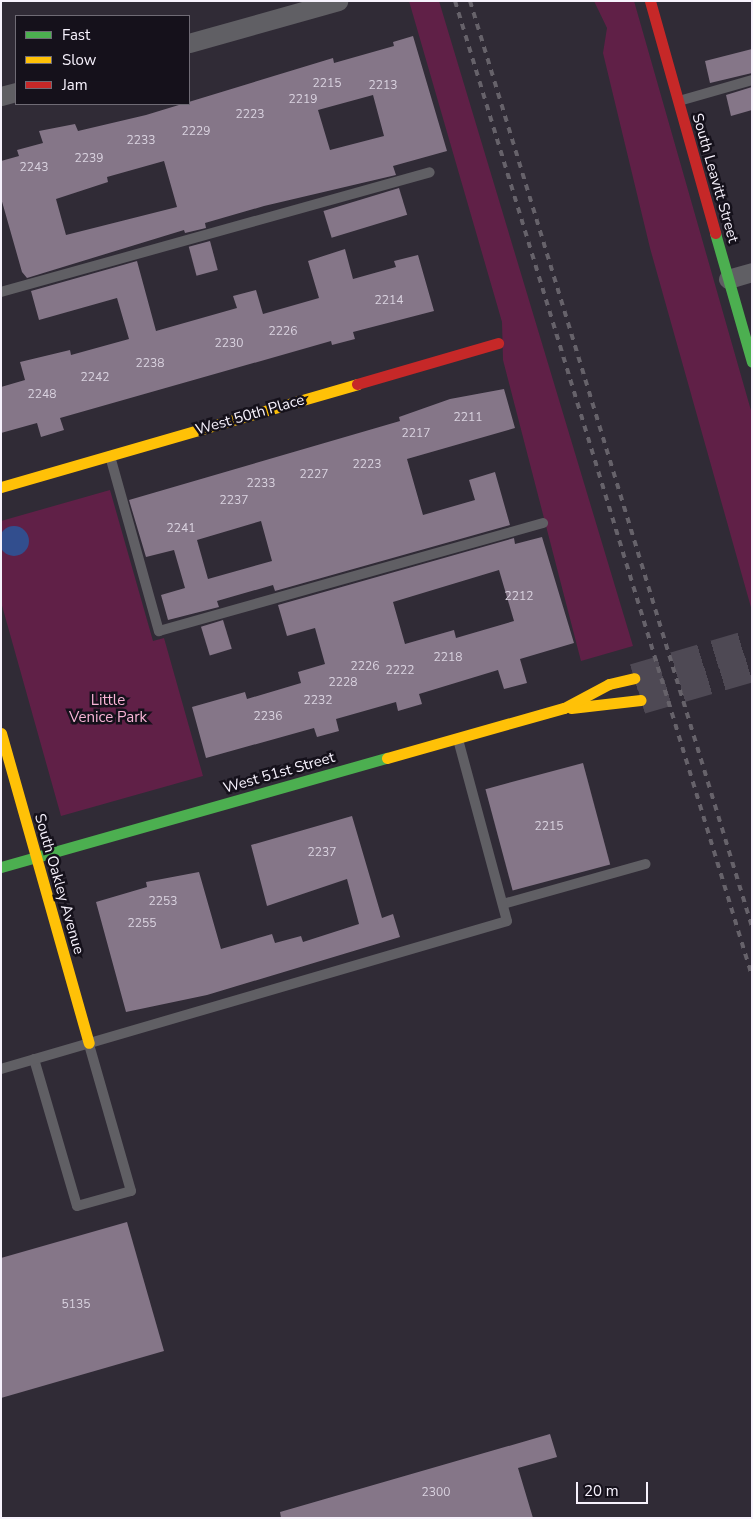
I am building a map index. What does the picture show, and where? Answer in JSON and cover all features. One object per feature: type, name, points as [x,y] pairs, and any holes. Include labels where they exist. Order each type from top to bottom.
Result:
[{"type":"street","points":[[190,44],[338,1]]},
{"type":"street","name":"South Leavitt Street","points":[[650,1],[752,362]]},
{"type":"street","points":[[1,96],[15,92]]},
{"type":"street","points":[[728,279],[752,272]]},
{"type":"street","name":"West 50th Place","points":[[1,487],[498,343]]},
{"type":"street","name":"West 51st Street","points":[[1,867],[564,708],[609,684],[634,678]]},
{"type":"street","name":"West 51st Street","points":[[564,708],[616,706],[641,700]]},
{"type":"street","name":"South Oakley Avenue","points":[[1,733],[89,1043]]},
{"type":"lane","points":[[678,101],[752,80]]},
{"type":"lane","points":[[1,292],[430,172]]},
{"type":"lane","points":[[110,456],[159,631],[543,522]]},
{"type":"lane","points":[[1,1069],[507,921],[457,738]]},
{"type":"lane","points":[[503,904],[645,864]]},
{"type":"lane","points":[[34,1059],[77,1206],[132,1191],[89,1043]]},
{"type":"green space","points":[[409,1],[439,1],[633,646],[581,661],[503,360],[502,322]]},
{"type":"green space","points":[[594,1],[634,1],[752,414],[752,611],[650,248],[603,53],[607,28]]},
{"type":"green space","name":"Little Venice Park","points":[[110,490],[153,641],[164,638],[203,776],[61,816],[1,602],[1,521]]},
{"type":"water","points":[[14,526],[25,530],[29,541],[25,552],[14,556],[3,552],[-1,541],[3,530]]},
{"type":"building","points":[[413,36],[447,151],[393,166],[396,175],[264,206],[205,223],[206,228],[185,233],[184,230],[27,278],[22,272],[1,198],[1,161],[19,156],[17,150],[43,143],[39,131],[75,124],[78,131],[179,105],[190,105],[190,102],[333,58],[334,63],[394,46],[393,42]],"holes":[[[373,95],[384,136],[330,150],[318,110]],[[164,161],[177,207],[66,235],[56,199],[108,182],[107,177]]]},
{"type":"building","points":[[752,49],[752,73],[710,83],[705,61]]},
{"type":"building","points":[[752,87],[752,110],[731,116],[726,95]]},
{"type":"building","points":[[399,188],[407,215],[332,238],[323,211]]},
{"type":"building","points":[[210,241],[218,270],[197,276],[189,247]]},
{"type":"building","points":[[345,249],[353,279],[396,267],[394,261],[418,255],[434,311],[353,332],[355,339],[332,345],[331,341],[60,418],[64,430],[41,437],[37,423],[1,433],[1,387],[25,380],[20,362],[70,350],[71,355],[129,339],[117,298],[39,320],[31,291],[137,261],[156,331],[237,308],[233,296],[256,290],[263,314],[319,298],[308,261]]},
{"type":"building","points":[[504,389],[515,428],[407,459],[423,515],[475,500],[469,480],[495,472],[510,525],[275,591],[273,585],[217,601],[219,607],[168,620],[161,595],[185,588],[174,550],[146,557],[129,500],[400,421],[399,417],[450,399]],"holes":[[[261,521],[272,561],[208,579],[197,540]]]},
{"type":"building","points":[[542,537],[574,643],[520,659],[527,683],[504,689],[498,670],[419,694],[422,704],[398,711],[396,702],[336,719],[339,731],[317,737],[314,728],[206,758],[192,707],[245,692],[247,699],[301,683],[298,672],[325,664],[315,628],[287,636],[278,605],[514,538],[515,544]],"holes":[[[499,570],[514,621],[456,638],[454,630],[405,644],[393,602]]]},
{"type":"building","points":[[223,620],[232,649],[210,655],[201,627]]},
{"type":"building","points":[[583,763],[610,864],[513,891],[485,789]]},
{"type":"building","points":[[352,816],[382,918],[393,914],[400,937],[207,995],[126,1012],[96,902],[147,887],[146,882],[199,872],[221,949],[272,934],[275,943],[301,936],[303,942],[359,924],[347,879],[267,906],[251,845]]},
{"type":"building","points":[[127,1222],[164,1351],[1,1398],[1,1258]]},
{"type":"building","points":[[550,1434],[557,1457],[518,1468],[533,1518],[281,1518],[280,1512]]},
{"type":"tunnel","points":[[634,678],[752,643]]},
{"type":"tunnel","points":[[641,700],[752,668]]},
{"type":"railway","points":[[455,1],[752,976]]},
{"type":"railway","points":[[470,1],[752,927]]},
{"type":"traffic: fast","points":[[715,233],[752,362]]},
{"type":"traffic: fast","points":[[1,867],[387,758]]},
{"type":"traffic: slow","points":[[1,487],[357,384]]},
{"type":"traffic: slow","points":[[387,758],[564,708],[609,684],[634,678]]},
{"type":"traffic: slow","points":[[571,708],[641,700]]},
{"type":"traffic: slow","points":[[1,733],[89,1043]]},
{"type":"traffic: jam","points":[[650,1],[715,233]]},
{"type":"traffic: jam","points":[[357,384],[498,343]]}]
